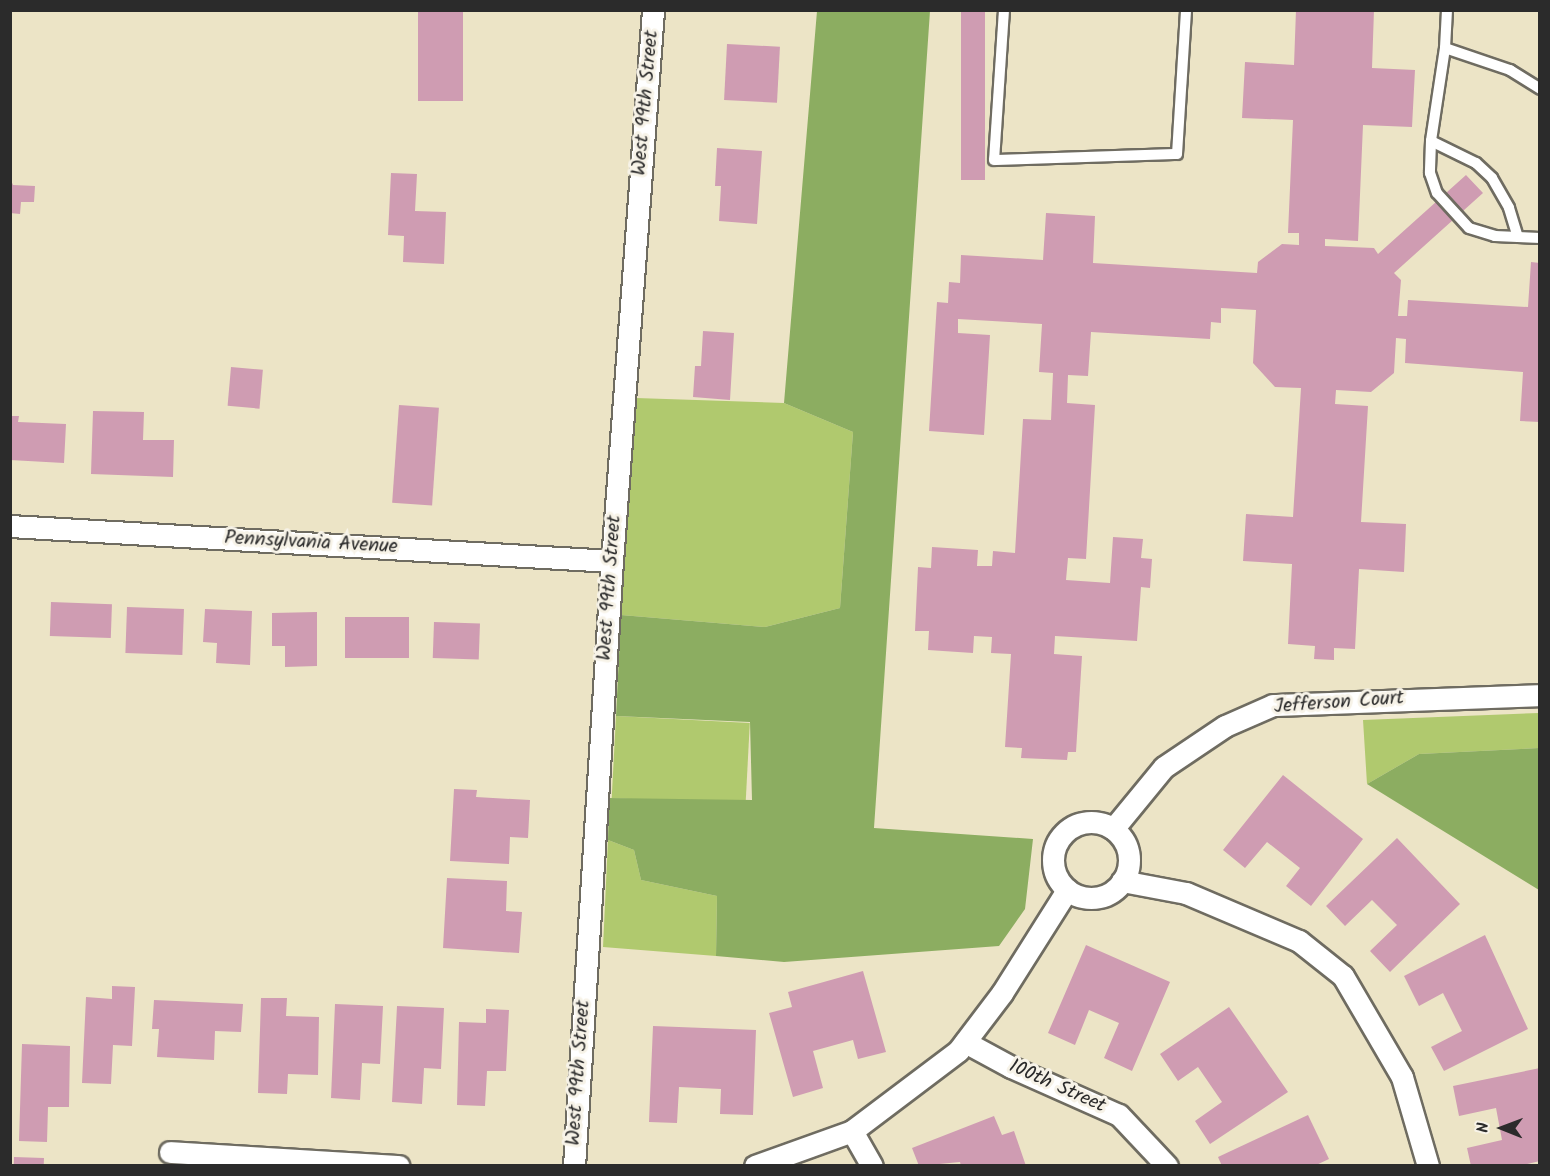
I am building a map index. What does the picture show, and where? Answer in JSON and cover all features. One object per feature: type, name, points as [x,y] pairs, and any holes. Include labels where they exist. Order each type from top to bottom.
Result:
[{"type":"street","name":"West 99th Street","points":[[574,1166],[612,561],[654,10]]},
{"type":"street","name":"Pennsylvania Avenue","points":[[10,526],[612,561]]},
{"type":"street","name":"Jefferson Court","points":[[1113,829],[1164,767],[1225,726],[1273,705],[1539,695]]},
{"type":"street","points":[[1087,822],[1113,829],[1128,853],[1122,881],[1114,890],[1096,898],[1079,896],[1067,890],[1056,876],[1053,864],[1054,850],[1062,836],[1087,822]]},
{"type":"street","points":[[1122,881],[1186,893],[1299,940],[1342,976],[1402,1077],[1428,1166]]},
{"type":"street","points":[[754,1166],[852,1131],[958,1051],[1002,993],[1067,890]]},
{"type":"street","name":"100th Street","points":[[965,1042],[1011,1067],[1119,1115],[1167,1166]]},
{"type":"street","points":[[852,1131],[872,1166]]},
{"type":"street","points":[[170,1152],[399,1166]]},
{"type":"lane","points":[[1004,10],[994,160],[1177,154],[1186,10]]},
{"type":"lane","points":[[1446,10],[1445,48],[1431,141],[1430,173],[1437,193],[1469,228],[1495,236],[1539,237]]},
{"type":"lane","points":[[1445,48],[1510,70],[1539,89]]},
{"type":"lane","points":[[1431,141],[1476,163],[1492,178],[1509,207],[1518,237]]},
{"type":"green space","points":[[817,11],[930,11],[874,828],[1033,839],[1025,909],[999,946],[784,962],[716,956],[717,896],[641,880],[634,850],[608,840],[609,798],[752,800],[750,722],[616,716],[621,615],[765,627],[840,608],[853,432],[784,403]]},
{"type":"green space","points":[[636,398],[784,403],[853,432],[840,608],[765,627],[621,615]]},
{"type":"green space","points":[[1539,713],[1539,748],[1419,754],[1367,784],[1363,720]]},
{"type":"green space","points":[[616,716],[750,723],[746,805],[612,798]]},
{"type":"green space","points":[[1539,748],[1539,890],[1367,784],[1419,754]]},
{"type":"green space","points":[[608,840],[634,850],[641,880],[717,896],[716,956],[603,947]]},
{"type":"building","points":[[418,10],[463,10],[463,101],[418,101]]},
{"type":"building","points":[[961,10],[985,10],[985,180],[961,180]]},
{"type":"building","points":[[1296,10],[1374,10],[1372,68],[1415,70],[1412,127],[1363,125],[1358,241],[1325,239],[1325,246],[1374,248],[1378,254],[1466,175],[1483,193],[1394,273],[1401,280],[1398,316],[1407,316],[1408,300],[1528,307],[1531,262],[1540,263],[1540,422],[1520,421],[1523,372],[1405,363],[1406,339],[1396,338],[1394,373],[1371,392],[1336,390],[1335,404],[1368,406],[1361,522],[1406,524],[1404,572],[1359,569],[1355,649],[1334,648],[1334,660],[1314,659],[1315,646],[1288,644],[1292,564],[1243,561],[1246,514],[1293,517],[1301,388],[1275,387],[1253,363],[1256,310],[1221,308],[1221,323],[1211,322],[1210,339],[1091,332],[1088,376],[1068,375],[1067,403],[1095,405],[1086,559],[1068,558],[1066,580],[1110,583],[1113,537],[1143,539],[1141,558],[1152,559],[1150,588],[1141,587],[1137,641],[1055,636],[1054,654],[1082,656],[1076,752],[1068,752],[1067,760],[1021,758],[1022,748],[1005,747],[1011,654],[991,653],[992,637],[974,636],[973,653],[928,650],[929,631],[915,631],[918,567],[931,568],[932,547],[978,550],[977,566],[992,566],[993,551],[1015,553],[1023,419],[1051,420],[1053,373],[1039,372],[1042,324],[958,319],[958,333],[990,335],[984,435],[929,431],[937,302],[948,303],[949,282],[960,283],[961,255],[1043,260],[1046,213],[1095,216],[1093,263],[1257,273],[1258,262],[1282,244],[1299,245],[1299,233],[1288,233],[1293,120],[1242,118],[1245,62],[1294,65]]},
{"type":"building","points":[[727,44],[780,47],[777,103],[724,100]]},
{"type":"building","points":[[717,148],[762,151],[757,224],[719,221],[721,186],[715,186]]},
{"type":"building","points":[[391,173],[417,174],[415,211],[446,212],[444,264],[403,262],[404,236],[388,235]]},
{"type":"building","points":[[10,178],[13,185],[35,186],[34,202],[21,202],[20,214],[10,213]]},
{"type":"building","points":[[703,331],[734,333],[730,400],[693,397],[695,366],[701,366]]},
{"type":"building","points":[[231,367],[263,370],[259,409],[228,406]]},
{"type":"building","points":[[399,405],[439,408],[432,506],[392,503]]},
{"type":"building","points":[[93,411],[144,412],[143,440],[174,440],[173,477],[91,474]]},
{"type":"building","points":[[10,416],[19,416],[18,422],[66,424],[64,463],[10,460]]},
{"type":"building","points":[[51,602],[112,604],[111,638],[50,636]]},
{"type":"building","points":[[127,607],[184,609],[182,655],[125,653]]},
{"type":"building","points":[[205,609],[252,611],[250,665],[216,663],[217,643],[203,642]]},
{"type":"building","points":[[317,612],[317,666],[285,667],[285,646],[272,646],[272,613]]},
{"type":"building","points":[[345,617],[409,617],[409,658],[345,658]]},
{"type":"building","points":[[434,622],[480,624],[479,660],[433,658]]},
{"type":"building","points":[[1283,775],[1363,839],[1311,906],[1286,886],[1300,868],[1267,842],[1245,868],[1223,850]]},
{"type":"building","points":[[454,789],[477,790],[476,797],[530,800],[528,838],[510,837],[509,864],[450,861]]},
{"type":"building","points":[[1397,838],[1460,904],[1390,972],[1370,951],[1397,925],[1372,900],[1345,926],[1326,906]]},
{"type":"building","points":[[447,878],[507,881],[506,911],[522,912],[519,953],[443,948]]},
{"type":"building","points":[[1485,935],[1528,1029],[1444,1071],[1431,1047],[1462,1031],[1443,993],[1419,1006],[1404,976]]},
{"type":"building","points":[[1086,945],[1170,982],[1132,1071],[1104,1058],[1119,1023],[1089,1010],[1075,1045],[1048,1033]]},
{"type":"building","points":[[863,971],[886,1052],[858,1059],[853,1040],[813,1051],[823,1088],[793,1097],[769,1013],[792,1007],[788,992]]},
{"type":"building","points":[[112,986],[135,987],[132,1046],[113,1045],[111,1084],[82,1083],[86,997],[112,999]]},
{"type":"building","points":[[261,998],[287,998],[286,1016],[319,1017],[318,1075],[288,1074],[287,1094],[258,1093]]},
{"type":"building","points":[[154,1000],[243,1004],[241,1032],[215,1031],[214,1060],[157,1057],[159,1029],[152,1029]]},
{"type":"building","points":[[335,1004],[383,1006],[380,1064],[362,1063],[360,1100],[331,1098]]},
{"type":"building","points":[[397,1006],[444,1008],[441,1069],[424,1068],[422,1104],[392,1102]]},
{"type":"building","points":[[1229,1007],[1288,1092],[1210,1144],[1195,1121],[1222,1102],[1198,1067],[1178,1081],[1160,1054]]},
{"type":"building","points":[[486,1009],[509,1010],[506,1071],[487,1071],[485,1106],[457,1105],[459,1022],[486,1023]]},
{"type":"building","points":[[653,1026],[756,1030],[753,1115],[720,1114],[721,1089],[679,1087],[677,1123],[649,1122]]},
{"type":"building","points":[[22,1044],[70,1046],[69,1107],[48,1107],[47,1142],[19,1141]]},
{"type":"building","points":[[1540,1068],[1540,1161],[1519,1166],[1471,1166],[1467,1148],[1502,1140],[1496,1108],[1459,1116],[1453,1086]]},
{"type":"building","points":[[1308,1115],[1329,1159],[1314,1166],[1222,1166],[1218,1157]]},
{"type":"building","points":[[994,1116],[1002,1135],[1014,1131],[1026,1166],[961,1166],[960,1162],[919,1166],[912,1148]]},
{"type":"building","points":[[14,1157],[44,1158],[44,1166],[14,1166]]}]
